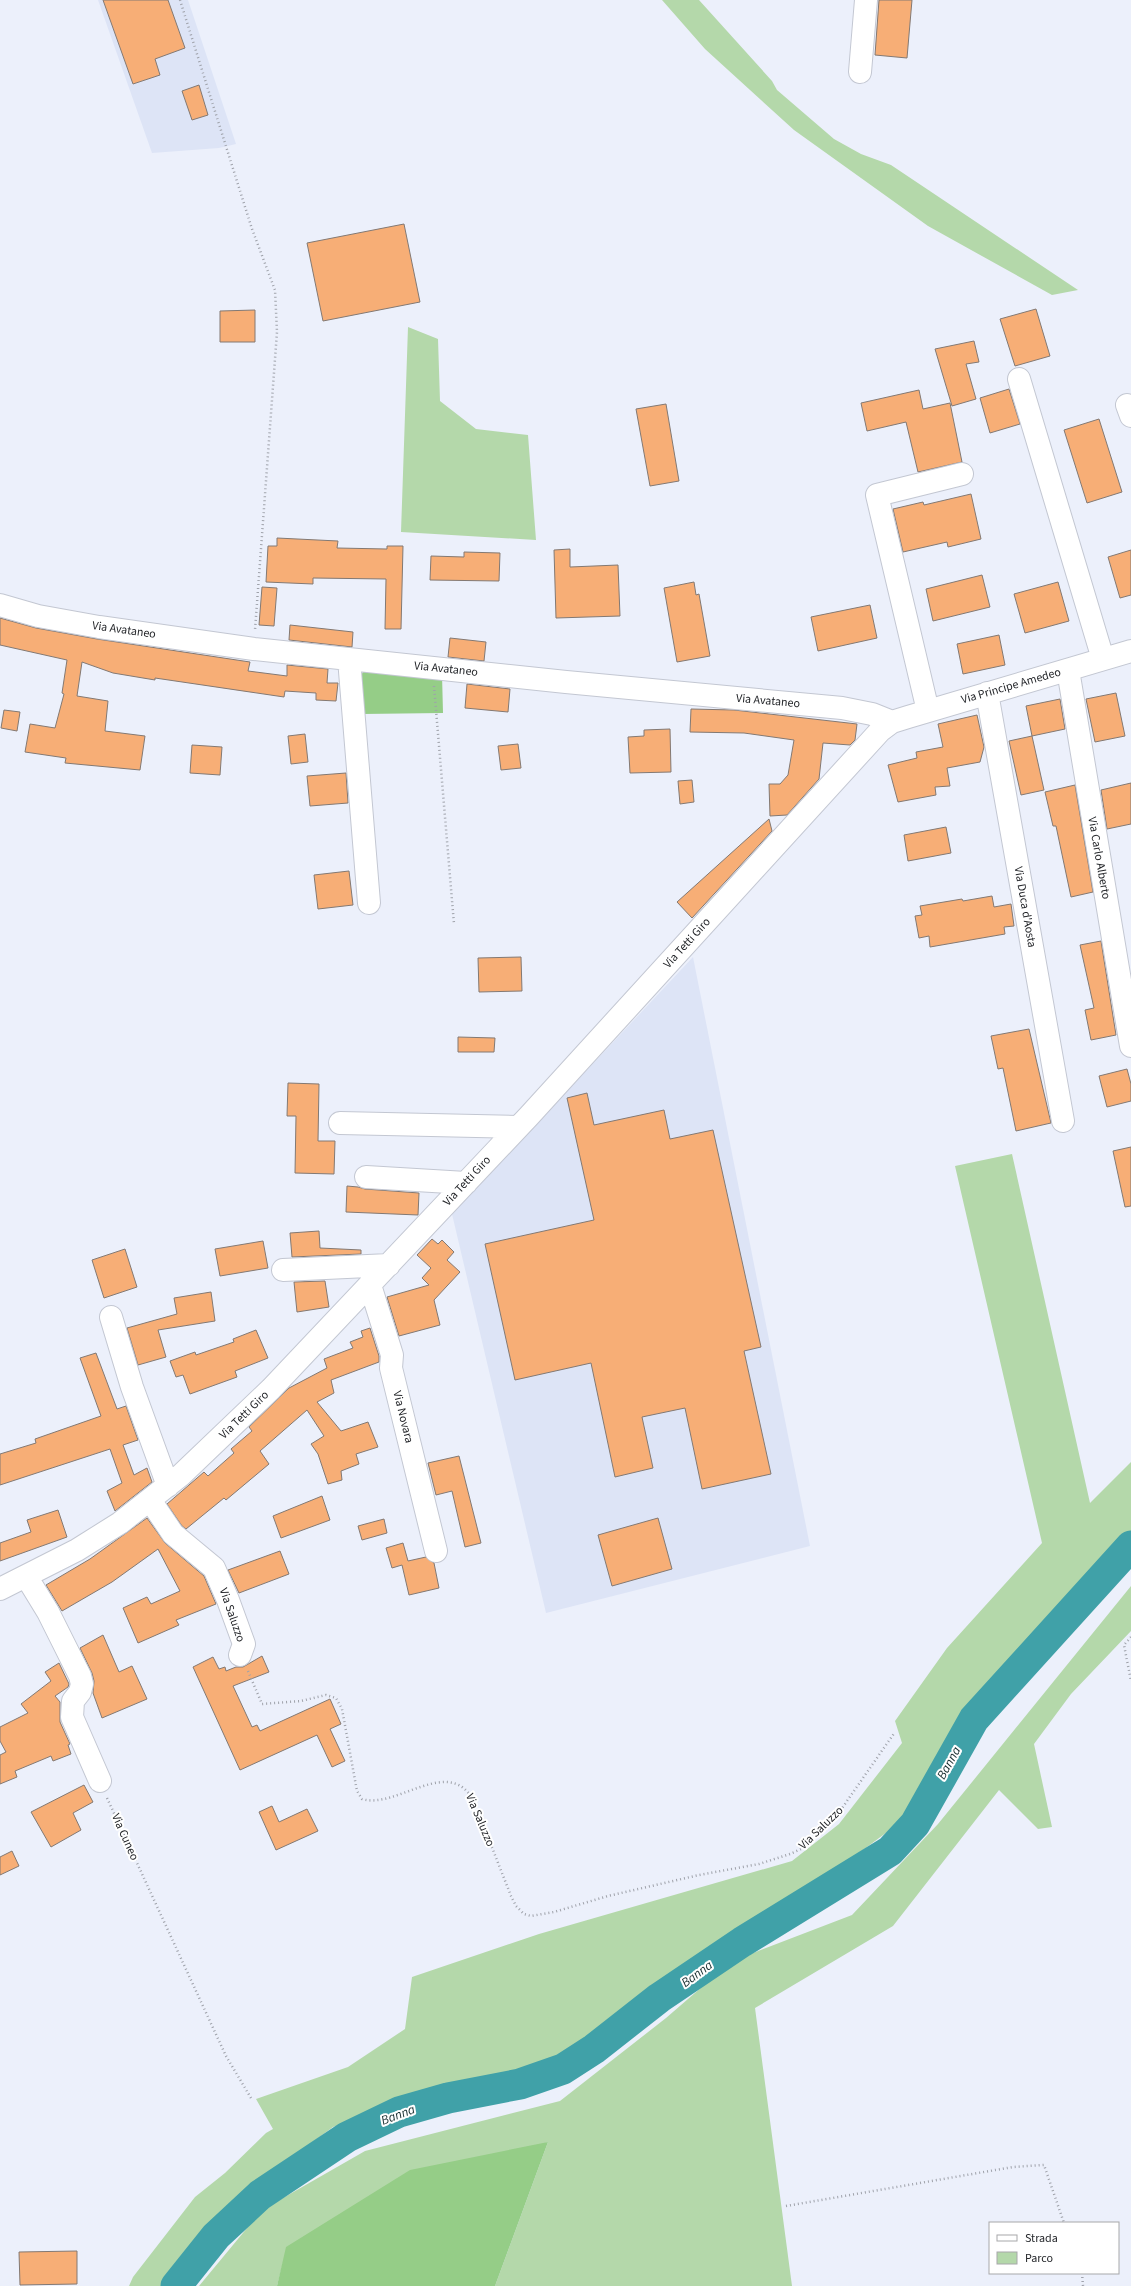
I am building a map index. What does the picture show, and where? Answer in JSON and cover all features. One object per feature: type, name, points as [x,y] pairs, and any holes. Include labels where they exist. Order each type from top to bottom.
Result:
[{"type":"street","points":[[860,72],[866,0]]},
{"type":"street","points":[[1019,379],[1102,659]]},
{"type":"street","points":[[928,711],[877,494],[962,474]]},
{"type":"street","name":"Via Avataneo","points":[[0,605],[38,616],[99,627],[254,649],[842,708],[872,714],[892,722]]},
{"type":"street","name":"Via Principe Amedeo","points":[[892,722],[1131,651]]},
{"type":"street","points":[[349,659],[369,903]]},
{"type":"street","name":"Via Carlo Alberto","points":[[1068,670],[1131,1046]]},
{"type":"street","name":"Via Duca d'Aosta","points":[[987,693],[1063,1121]]},
{"type":"street","name":"Via Tetti Giro","points":[[0,1590],[77,1550],[120,1523],[168,1486],[271,1389],[518,1127],[880,731],[892,722]]},
{"type":"street","points":[[340,1123],[518,1127]]},
{"type":"street","points":[[366,1177],[466,1183]]},
{"type":"street","points":[[283,1270],[388,1265]]},
{"type":"street","name":"Via Novara","points":[[370,1285],[392,1355],[391,1368],[436,1551]]},
{"type":"street","points":[[111,1317],[132,1387],[168,1486]]},
{"type":"street","name":"Via Saluzzo","points":[[150,1500],[173,1534],[206,1560],[216,1572],[244,1644],[240,1655]]},
{"type":"street","points":[[26,1576],[48,1612],[80,1676],[82,1684],[80,1692],[73,1701],[72,1717],[100,1781]]},
{"type":"path","points":[[180,0],[252,229],[275,290],[277,332],[254,649]]},
{"type":"path","points":[[432,668],[454,924]]},
{"type":"path","points":[[1131,1637],[1124,1645],[1131,1681]]},
{"type":"path","name":"Via Saluzzo","points":[[240,1655],[262,1704],[301,1701],[326,1694],[336,1698],[342,1709],[357,1791],[362,1799],[376,1800],[442,1782],[455,1783],[468,1790],[475,1804],[511,1896],[516,1906],[524,1914],[531,1916],[554,1912],[608,1896],[699,1875],[765,1863],[801,1849],[838,1814],[895,1732]]},
{"type":"path","name":"Via Cuneo","points":[[100,1781],[214,2031],[226,2056],[251,2098]]},
{"type":"path","points":[[786,2206],[1013,2167],[1044,2165],[1064,2222]]},
{"type":"path","points":[[1082,2274],[1083,2286]]},
{"type":"shaded area","points":[[98,0],[188,0],[236,144],[219,148],[152,153]]},
{"type":"shaded area","points":[[693,957],[810,1546],[546,1613],[452,1214]]},
{"type":"green space","points":[[662,0],[699,0],[772,81],[777,90],[834,139],[861,154],[891,165],[1078,290],[1052,295],[928,226],[794,130],[705,49]]},
{"type":"green space","points":[[408,327],[438,339],[440,401],[476,429],[528,435],[536,540],[401,532]]},
{"type":"green space","points":[[367,668],[442,674],[443,713],[362,714],[358,678]]},
{"type":"green space","points":[[1012,1154],[1090,1503],[1131,1462],[1131,1540],[965,1723],[902,1821],[778,1913],[700,1956],[605,2034],[523,2076],[422,2099],[333,2127],[249,2189],[176,2262],[162,2286],[129,2286],[133,2277],[195,2197],[225,2173],[266,2133],[273,2129],[256,2099],[348,2067],[405,2029],[412,1977],[539,1934],[792,1861],[839,1824],[902,1743],[895,1721],[947,1648],[1042,1543],[955,1166]]},
{"type":"green space","points":[[1131,1586],[1131,1631],[1071,1694],[1034,1744],[1052,1827],[1038,1829],[999,1790],[893,1926],[755,2008],[792,2286],[495,2286],[548,2142],[287,2247],[277,2286],[199,2286],[262,2210],[365,2151],[560,2101],[666,2018],[732,1961],[852,1915],[938,1824]]},
{"type":"green space","points":[[548,2142],[495,2286],[277,2286],[286,2247],[410,2170]]},
{"type":"building","points":[[103,0],[168,0],[185,48],[155,59],[160,75],[133,84]]},
{"type":"building","points":[[879,0],[912,0],[907,58],[875,55]]},
{"type":"building","points":[[199,85],[208,115],[192,120],[182,91]]},
{"type":"building","points":[[404,224],[420,302],[323,321],[307,243]]},
{"type":"building","points":[[1036,309],[1050,356],[1015,366],[1000,319]]},
{"type":"building","points":[[255,310],[255,342],[220,342],[220,311]]},
{"type":"building","points":[[974,341],[979,362],[966,364],[976,399],[952,406],[935,349]]},
{"type":"building","points":[[1009,389],[1020,424],[990,433],[980,398]]},
{"type":"building","points":[[919,390],[923,409],[950,403],[962,462],[918,472],[906,422],[867,431],[861,403]]},
{"type":"building","points":[[666,404],[679,481],[650,486],[636,409]]},
{"type":"building","points":[[1099,419],[1122,492],[1087,503],[1064,430]]},
{"type":"building","points":[[971,494],[981,539],[948,547],[947,542],[903,552],[893,509],[923,502],[924,505]]},
{"type":"building","points":[[277,538],[338,541],[337,548],[387,549],[387,546],[403,546],[401,629],[385,629],[386,579],[313,578],[313,584],[266,582],[268,546],[277,546]]},
{"type":"building","points":[[570,549],[570,567],[618,565],[620,616],[556,618],[554,550]]},
{"type":"building","points":[[1131,550],[1131,595],[1120,598],[1108,557]]},
{"type":"building","points":[[464,552],[500,553],[499,581],[430,580],[431,556],[464,557]]},
{"type":"building","points":[[982,575],[990,607],[933,621],[926,589]]},
{"type":"building","points":[[694,582],[696,595],[699,594],[710,656],[677,662],[664,588]]},
{"type":"building","points":[[1058,582],[1069,621],[1025,633],[1014,594]]},
{"type":"building","points":[[262,587],[277,588],[274,626],[259,625]]},
{"type":"building","points":[[870,605],[877,638],[818,651],[811,617]]},
{"type":"building","points":[[0,618],[36,628],[97,639],[250,662],[248,671],[287,676],[287,665],[328,669],[327,683],[338,683],[336,701],[316,700],[316,693],[285,691],[284,697],[155,678],[155,680],[113,673],[82,662],[77,696],[108,701],[105,731],[145,736],[140,770],[65,763],[66,758],[25,752],[30,724],[55,728],[64,694],[62,693],[67,660],[0,645]]},
{"type":"building","points":[[290,625],[353,632],[352,647],[289,640]]},
{"type":"building","points":[[999,635],[1005,665],[963,674],[957,644]]},
{"type":"building","points":[[450,638],[486,642],[484,661],[448,657]]},
{"type":"building","points":[[467,684],[510,689],[508,712],[465,708]]},
{"type":"building","points":[[1116,693],[1125,736],[1095,742],[1086,699]]},
{"type":"building","points":[[1060,699],[1065,729],[1032,736],[1026,706]]},
{"type":"building","points":[[691,709],[734,710],[857,724],[855,740],[850,745],[823,743],[819,779],[787,815],[770,816],[769,784],[780,784],[788,775],[794,740],[744,733],[690,732]]},
{"type":"building","points":[[4,710],[20,712],[17,731],[1,728]]},
{"type":"building","points":[[977,715],[984,747],[980,762],[947,768],[950,786],[935,787],[936,795],[898,802],[888,765],[917,758],[916,752],[943,747],[938,724]]},
{"type":"building","points":[[670,729],[671,772],[630,773],[628,737],[644,736],[644,730]]},
{"type":"building","points":[[305,734],[308,762],[291,764],[288,736]]},
{"type":"building","points":[[1032,736],[1044,790],[1021,795],[1009,741]]},
{"type":"building","points":[[518,744],[521,768],[501,770],[498,746]]},
{"type":"building","points":[[192,745],[222,747],[220,775],[190,773]]},
{"type":"building","points":[[346,773],[348,803],[310,806],[307,776]]},
{"type":"building","points":[[692,780],[694,802],[680,804],[678,781]]},
{"type":"building","points":[[1131,783],[1131,824],[1107,829],[1101,790]]},
{"type":"building","points":[[1075,785],[1093,892],[1071,897],[1056,826],[1053,826],[1045,792]]},
{"type":"building","points":[[769,819],[772,831],[692,918],[677,902]]},
{"type":"building","points":[[946,827],[951,853],[908,861],[904,835]]},
{"type":"building","points":[[349,871],[353,905],[318,909],[314,875]]},
{"type":"building","points":[[992,896],[994,907],[1011,904],[1014,926],[1004,927],[1005,934],[930,947],[929,936],[919,938],[915,916],[922,915],[920,906]]},
{"type":"building","points":[[1101,941],[1116,1035],[1091,1040],[1085,1010],[1094,1008],[1080,945]]},
{"type":"building","points":[[521,957],[522,991],[479,992],[478,958]]},
{"type":"building","points":[[1029,1029],[1051,1123],[1016,1131],[1003,1068],[998,1069],[991,1036]]},
{"type":"building","points":[[458,1037],[495,1038],[494,1052],[458,1052]]},
{"type":"building","points":[[1127,1069],[1131,1084],[1131,1101],[1107,1107],[1099,1076]]},
{"type":"building","points":[[288,1083],[319,1084],[318,1141],[335,1141],[334,1174],[295,1173],[296,1116],[287,1116]]},
{"type":"building","points":[[587,1093],[594,1125],[664,1110],[670,1139],[713,1130],[761,1347],[744,1351],[771,1474],[702,1489],[685,1408],[642,1417],[653,1468],[615,1477],[591,1363],[515,1380],[485,1244],[594,1220],[567,1098]]},
{"type":"building","points":[[1131,1147],[1131,1206],[1125,1207],[1113,1151]]},
{"type":"building","points":[[347,1186],[365,1189],[419,1193],[418,1215],[346,1212]]},
{"type":"building","points":[[319,1231],[320,1248],[361,1250],[361,1254],[292,1257],[290,1233]]},
{"type":"building","points":[[432,1239],[438,1244],[442,1240],[454,1252],[447,1260],[460,1272],[434,1300],[440,1325],[399,1336],[387,1297],[429,1285],[422,1278],[431,1268],[417,1255]]},
{"type":"building","points":[[263,1241],[268,1268],[220,1276],[215,1249]]},
{"type":"building","points":[[125,1249],[137,1287],[104,1298],[92,1260]]},
{"type":"building","points":[[325,1281],[329,1307],[297,1312],[294,1282]]},
{"type":"building","points":[[211,1292],[215,1321],[158,1330],[166,1357],[138,1365],[127,1328],[177,1314],[174,1298]]},
{"type":"building","points":[[370,1328],[379,1356],[379,1362],[331,1380],[334,1393],[317,1402],[341,1431],[368,1422],[378,1447],[356,1454],[359,1464],[341,1471],[342,1480],[328,1484],[318,1454],[311,1444],[324,1436],[307,1410],[260,1451],[269,1464],[226,1500],[224,1498],[186,1529],[182,1526],[167,1504],[204,1472],[208,1476],[234,1453],[231,1449],[252,1431],[249,1427],[289,1388],[327,1368],[324,1359],[353,1348],[350,1342],[363,1337],[361,1331]]},
{"type":"building","points":[[256,1330],[268,1358],[235,1371],[237,1377],[190,1394],[183,1375],[176,1377],[170,1361],[195,1352],[196,1355],[234,1342],[233,1339]]},
{"type":"building","points":[[96,1353],[117,1409],[126,1406],[138,1440],[123,1445],[134,1475],[147,1468],[152,1482],[115,1511],[107,1491],[122,1483],[110,1449],[0,1485],[0,1454],[36,1443],[35,1439],[101,1416],[80,1358]]},
{"type":"building","points":[[459,1456],[481,1543],[465,1547],[452,1491],[436,1495],[428,1463]]},
{"type":"building","points":[[322,1496],[330,1520],[281,1538],[273,1516]]},
{"type":"building","points":[[58,1510],[67,1537],[0,1561],[0,1543],[31,1532],[27,1520]]},
{"type":"building","points":[[147,1518],[165,1543],[204,1576],[216,1604],[176,1620],[179,1625],[138,1643],[123,1608],[147,1597],[151,1604],[180,1591],[158,1549],[112,1582],[62,1611],[46,1585],[90,1559]]},
{"type":"building","points":[[658,1518],[672,1569],[612,1586],[598,1535]]},
{"type":"building","points":[[384,1519],[387,1533],[362,1540],[358,1526]]},
{"type":"building","points":[[403,1543],[408,1561],[426,1557],[434,1563],[439,1588],[409,1595],[402,1565],[392,1568],[386,1548]]},
{"type":"building","points":[[280,1551],[289,1574],[239,1593],[228,1570]]},
{"type":"building","points":[[103,1635],[119,1672],[132,1666],[147,1699],[102,1718],[93,1693],[94,1681],[92,1673],[80,1648]]},
{"type":"building","points":[[262,1656],[269,1672],[233,1686],[252,1727],[257,1725],[260,1731],[330,1699],[341,1724],[330,1729],[345,1761],[332,1767],[317,1735],[240,1770],[193,1667],[213,1657],[219,1669],[225,1667],[226,1671],[236,1667],[243,1667]]},
{"type":"building","points":[[59,1663],[69,1684],[68,1687],[55,1696],[60,1702],[60,1722],[70,1744],[68,1745],[71,1754],[53,1761],[51,1756],[15,1771],[17,1777],[0,1784],[0,1755],[6,1752],[0,1741],[0,1727],[28,1713],[21,1704],[51,1681],[45,1672]]},
{"type":"building","points":[[84,1785],[93,1802],[73,1813],[81,1830],[51,1847],[31,1812]]},
{"type":"building","points":[[272,1806],[279,1822],[307,1809],[318,1831],[276,1850],[259,1812]]},
{"type":"building","points":[[12,1851],[19,1866],[0,1875],[0,1857]]},
{"type":"building","points":[[77,2251],[77,2284],[20,2285],[19,2252]]},
{"type":"waterway","name":"Banna","points":[[176,2286],[216,2236],[260,2195],[347,2137],[399,2112],[448,2098],[520,2084],[563,2069],[594,2049],[659,1998],[742,1942],[890,1851],[915,1824],[974,1719],[1131,1546]]}]
